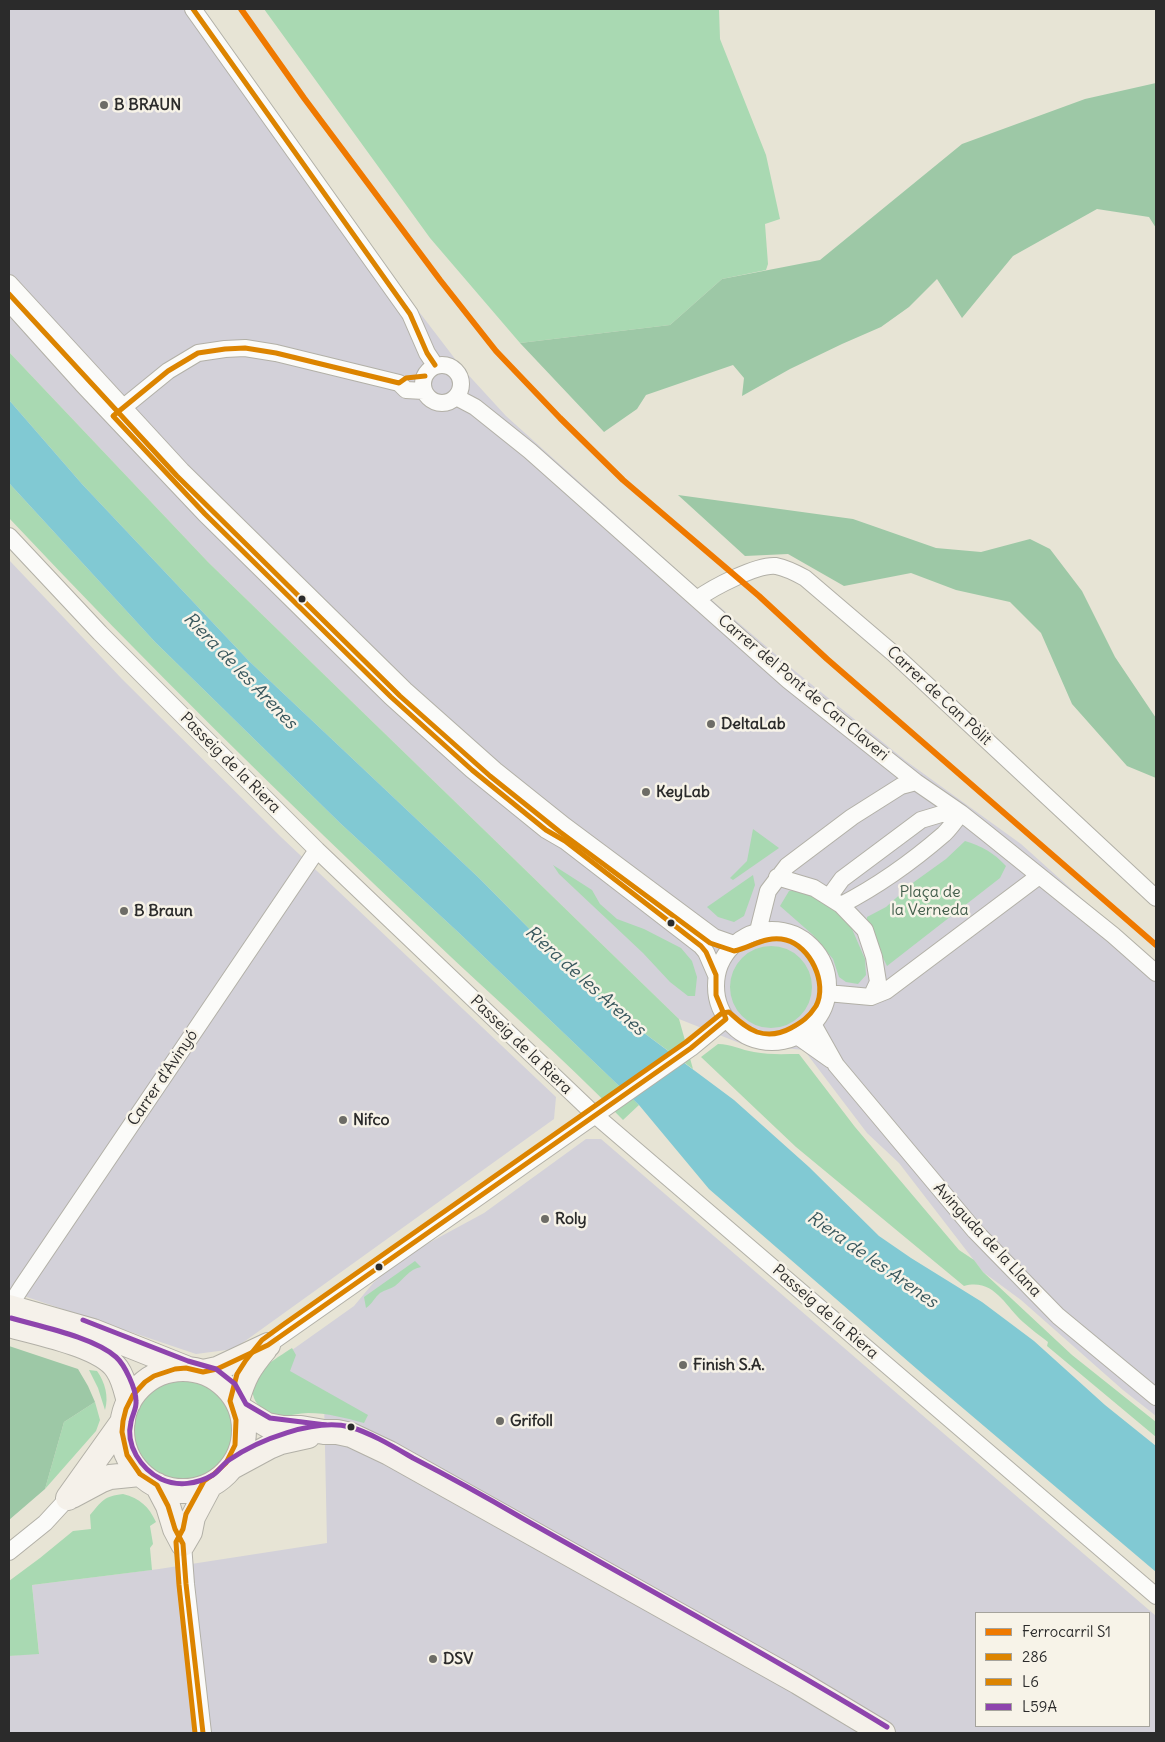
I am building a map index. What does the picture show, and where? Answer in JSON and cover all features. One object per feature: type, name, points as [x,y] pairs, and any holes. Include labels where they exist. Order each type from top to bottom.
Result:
[{"type":"main road","points":[[9,1313],[93,1331],[222,1382],[230,1389],[244,1419],[244,1438],[238,1457],[232,1467],[219,1480],[210,1485],[197,1490],[170,1490],[149,1480],[110,1477],[68,1498]]},
{"type":"main road","points":[[9,1313],[91,1350],[104,1357],[118,1370],[126,1411],[122,1432],[125,1449],[133,1465],[149,1480],[168,1506],[175,1529],[183,1544]]},
{"type":"main road","points":[[68,1498],[126,1411],[137,1389],[154,1376],[175,1369],[217,1368],[268,1346]]},
{"type":"main road","points":[[239,1405],[244,1377],[252,1364],[268,1346]]},
{"type":"main road","points":[[239,1405],[266,1425],[351,1435],[389,1453],[784,1674],[883,1733]]},
{"type":"main road","points":[[232,1467],[258,1452],[281,1442],[324,1432]]},
{"type":"main road","points":[[183,1544],[190,1532],[193,1517],[210,1485]]},
{"type":"street","points":[[117,412],[168,371],[198,353],[225,349],[245,348],[276,353],[398,383],[406,378],[428,378],[443,364],[457,372],[461,387],[456,397],[450,401],[440,403],[430,399],[428,378],[427,354],[410,314],[193,9]]},
{"type":"street","points":[[9,283],[205,514],[391,697],[472,770],[546,830],[565,841],[701,946],[706,952],[716,975]]},
{"type":"street","points":[[9,303],[117,412],[182,471],[405,690],[488,764],[565,826],[714,937],[734,944]]},
{"type":"street","name":"Carrer del Pont de Can Claveri","points":[[456,397],[475,407],[530,451],[790,681],[916,782],[961,813],[1040,876],[1113,935],[1156,973]]},
{"type":"street","name":"Passeig de la Riera","points":[[9,536],[100,633],[317,850],[595,1115],[1156,1596]]},
{"type":"street","name":"Carrer de Can Pòlit","points":[[696,599],[708,591],[753,570],[774,566],[794,571],[805,578],[894,654],[1156,898]]},
{"type":"street","points":[[758,931],[768,891],[787,866],[852,817],[901,786],[916,782]]},
{"type":"street","points":[[835,901],[842,879],[921,820],[941,814],[961,813]]},
{"type":"street","points":[[835,901],[862,894],[945,833],[961,813]]},
{"type":"street","name":"Carrer d'Avinyó","points":[[9,1313],[20,1288],[317,850]]},
{"type":"street","points":[[827,993],[871,997],[886,991],[1040,876]]},
{"type":"street","points":[[778,877],[814,888],[835,901],[864,930],[874,957],[878,982],[871,997]]},
{"type":"street","points":[[758,931],[786,931],[798,936],[814,948],[820,957],[827,976],[825,1004],[818,1018],[797,1036],[778,1042],[759,1041],[740,1033],[726,1020],[716,994],[716,975],[722,959],[734,944],[747,935],[758,931]]},
{"type":"street","points":[[268,1346],[691,1048],[726,1020]]},
{"type":"street","name":"Avinguda de la Llana","points":[[813,1024],[836,1065]]},
{"type":"street","name":"Avinguda de la Llana","points":[[797,1036],[836,1065],[975,1231],[1058,1316],[1156,1397]]},
{"type":"street","points":[[9,1552],[38,1529],[68,1498]]},
{"type":"street","points":[[183,1544],[204,1733]]},
{"type":"shaded area","points":[[9,9],[201,9],[407,296],[462,368],[506,416],[693,584],[795,671],[906,761],[1021,844],[1156,965],[1156,1416],[1123,1390],[1021,1300],[983,1272],[899,1163],[867,1133],[804,1050],[742,1044],[679,1019],[208,562],[9,352]]},
{"type":"shaded area","points":[[9,560],[122,679],[281,837],[556,1097],[554,1119],[234,1349],[196,1354],[9,1291]]},
{"type":"shaded area","points":[[586,1139],[601,1139],[1156,1616],[1156,1733],[9,1733],[9,1656],[39,1653],[32,1585],[159,1569],[327,1543],[324,1400],[290,1381],[278,1360],[354,1306],[374,1282],[412,1252],[484,1213]]},
{"type":"green space","points":[[264,9],[719,9],[720,39],[766,155],[780,219],[765,224],[768,264],[766,270],[722,279],[670,325],[520,343],[430,238]]},
{"type":"green space","points":[[1156,83],[1156,228],[1149,217],[1097,209],[1013,256],[962,318],[937,279],[909,307],[881,327],[790,369],[742,396],[744,378],[733,365],[646,395],[637,409],[604,432],[520,343],[670,325],[722,279],[820,260],[962,144],[1085,99]]},
{"type":"green space","points":[[9,352],[208,562],[679,1019],[693,1069],[640,1030],[575,975],[479,878],[249,661],[82,484],[9,400]]},
{"type":"green space","points":[[9,483],[155,642],[340,823],[458,932],[639,1105],[623,1120],[270,784],[112,626],[9,518]]},
{"type":"green space","points":[[678,495],[853,519],[936,548],[981,552],[1030,539],[1050,549],[1082,591],[1115,657],[1156,718],[1156,778],[1127,766],[1072,704],[1041,633],[1010,602],[956,590],[911,573],[844,586],[788,554],[745,556]]},
{"type":"green space","points":[[753,829],[779,848],[733,880],[730,878],[747,861]]},
{"type":"green space","name":"Plaça de la Verneda","points":[[965,841],[987,850],[1006,866],[1000,878],[887,966],[867,925],[867,917],[886,907],[914,882],[946,859]]},
{"type":"green space","points":[[553,865],[592,890],[600,904],[617,919],[644,929],[681,948],[692,961],[697,977],[695,996],[688,996],[670,982],[643,953],[559,874]]},
{"type":"green space","points":[[753,875],[755,885],[744,916],[734,922],[718,917],[707,907]]},
{"type":"green space","points":[[801,890],[826,902],[849,922],[865,959],[866,975],[858,984],[846,982],[839,977],[833,959],[813,935],[780,906],[789,891]]},
{"type":"green space","points":[[771,946],[787,949],[800,958],[809,971],[812,987],[809,1003],[800,1016],[787,1025],[771,1028],[755,1025],[742,1016],[733,1003],[730,987],[733,971],[742,958],[755,949]]},
{"type":"green space","points":[[718,1044],[760,1053],[799,1054],[855,1127],[959,1250],[974,1260],[983,1272],[1072,1355],[1156,1422],[1156,1437],[1047,1346],[1048,1342],[1023,1322],[998,1295],[983,1286],[964,1286],[796,1147],[701,1057]]},
{"type":"green space","points":[[415,1261],[421,1267],[410,1272],[395,1286],[380,1293],[366,1308],[364,1297]]},
{"type":"green space","points":[[9,1346],[78,1369],[95,1402],[64,1422],[45,1489],[9,1520]]},
{"type":"green space","points":[[292,1348],[296,1355],[290,1371],[368,1415],[364,1423],[315,1413],[278,1416],[259,1406],[255,1401],[252,1389],[254,1382],[264,1368]]},
{"type":"green space","points":[[89,1370],[97,1371],[106,1390],[105,1410],[98,1388]]},
{"type":"green space","points":[[183,1380],[202,1384],[218,1395],[229,1411],[233,1430],[229,1449],[218,1465],[202,1476],[183,1480],[164,1476],[148,1465],[137,1449],[133,1430],[137,1411],[148,1395],[164,1384]]},
{"type":"green space","points":[[95,1402],[100,1420],[96,1431],[45,1489],[64,1422]]},
{"type":"green space","points":[[123,1494],[143,1504],[156,1522],[150,1526],[153,1544],[150,1548],[152,1570],[32,1585],[39,1654],[9,1656],[9,1581],[73,1531],[91,1529],[90,1515],[98,1506],[107,1498]]},
{"type":"water","name":"Riera de les Arenes","points":[[9,400],[82,484],[249,661],[479,878],[575,975],[640,1030],[734,1100],[809,1167],[879,1236],[982,1302],[1034,1341],[1105,1405],[1156,1446],[1156,1572],[709,1189],[639,1105],[458,932],[340,823],[155,642],[9,483]]},
{"type":"rail line","name":"S1","points":[[241,9],[304,98],[440,280],[496,351],[560,418],[623,480],[759,596],[827,659],[1156,945]]},
{"type":"transit line","name":"286","points":[[193,9],[410,314],[427,353],[435,365]]},
{"type":"transit line","name":"L6","points":[[9,294],[177,476],[400,696],[490,776],[560,832],[710,943],[734,951],[772,939],[786,940],[795,944],[809,957],[818,977],[820,987],[816,1006],[811,1013],[799,1024],[779,1033],[766,1034],[757,1032],[746,1026],[729,1012],[722,1013],[686,1042],[262,1340],[237,1374],[230,1401],[236,1420],[235,1445],[226,1463],[204,1481],[186,1514],[183,1529],[176,1542],[195,1733]]},
{"type":"transit line","name":"286","points":[[203,1733],[183,1544],[175,1529],[168,1506],[157,1485],[140,1474],[127,1455],[122,1432],[123,1421],[126,1409],[133,1395],[145,1382],[154,1376],[175,1369],[186,1368],[203,1372],[217,1369],[268,1345],[691,1048],[726,1019],[716,995],[716,975],[706,952],[701,946],[565,841],[546,830],[472,770],[391,697],[205,514],[113,416],[168,371],[198,353],[225,349],[245,348],[276,353],[399,383],[406,378],[425,376]]},
{"type":"transit line","name":"L59A","points":[[11,1318],[81,1338],[116,1357],[123,1366],[136,1396],[136,1406],[130,1431],[133,1448],[141,1463],[161,1479],[181,1484],[201,1481],[213,1475],[241,1452],[271,1438],[304,1428],[336,1425],[350,1427],[382,1441],[481,1495],[751,1647],[887,1727]]},
{"type":"transit line","name":"L59A","points":[[83,1320],[188,1361],[216,1369],[235,1384],[246,1404],[270,1418],[326,1425]]},
{"type":"place","name":"B BRAUN","points":[[104,105]]},
{"type":"place","name":"DeltaLab","points":[[711,724]]},
{"type":"place","name":"KeyLab","points":[[646,792]]},
{"type":"place","name":"B Braun","points":[[124,911]]},
{"type":"place","name":"Nifco","points":[[343,1120]]},
{"type":"place","name":"Roly","points":[[545,1219]]},
{"type":"place","name":"Finish S.A.","points":[[683,1365]]},
{"type":"place","name":"Grifoll","points":[[500,1421]]},
{"type":"place","name":"DSV","points":[[433,1659]]}]
